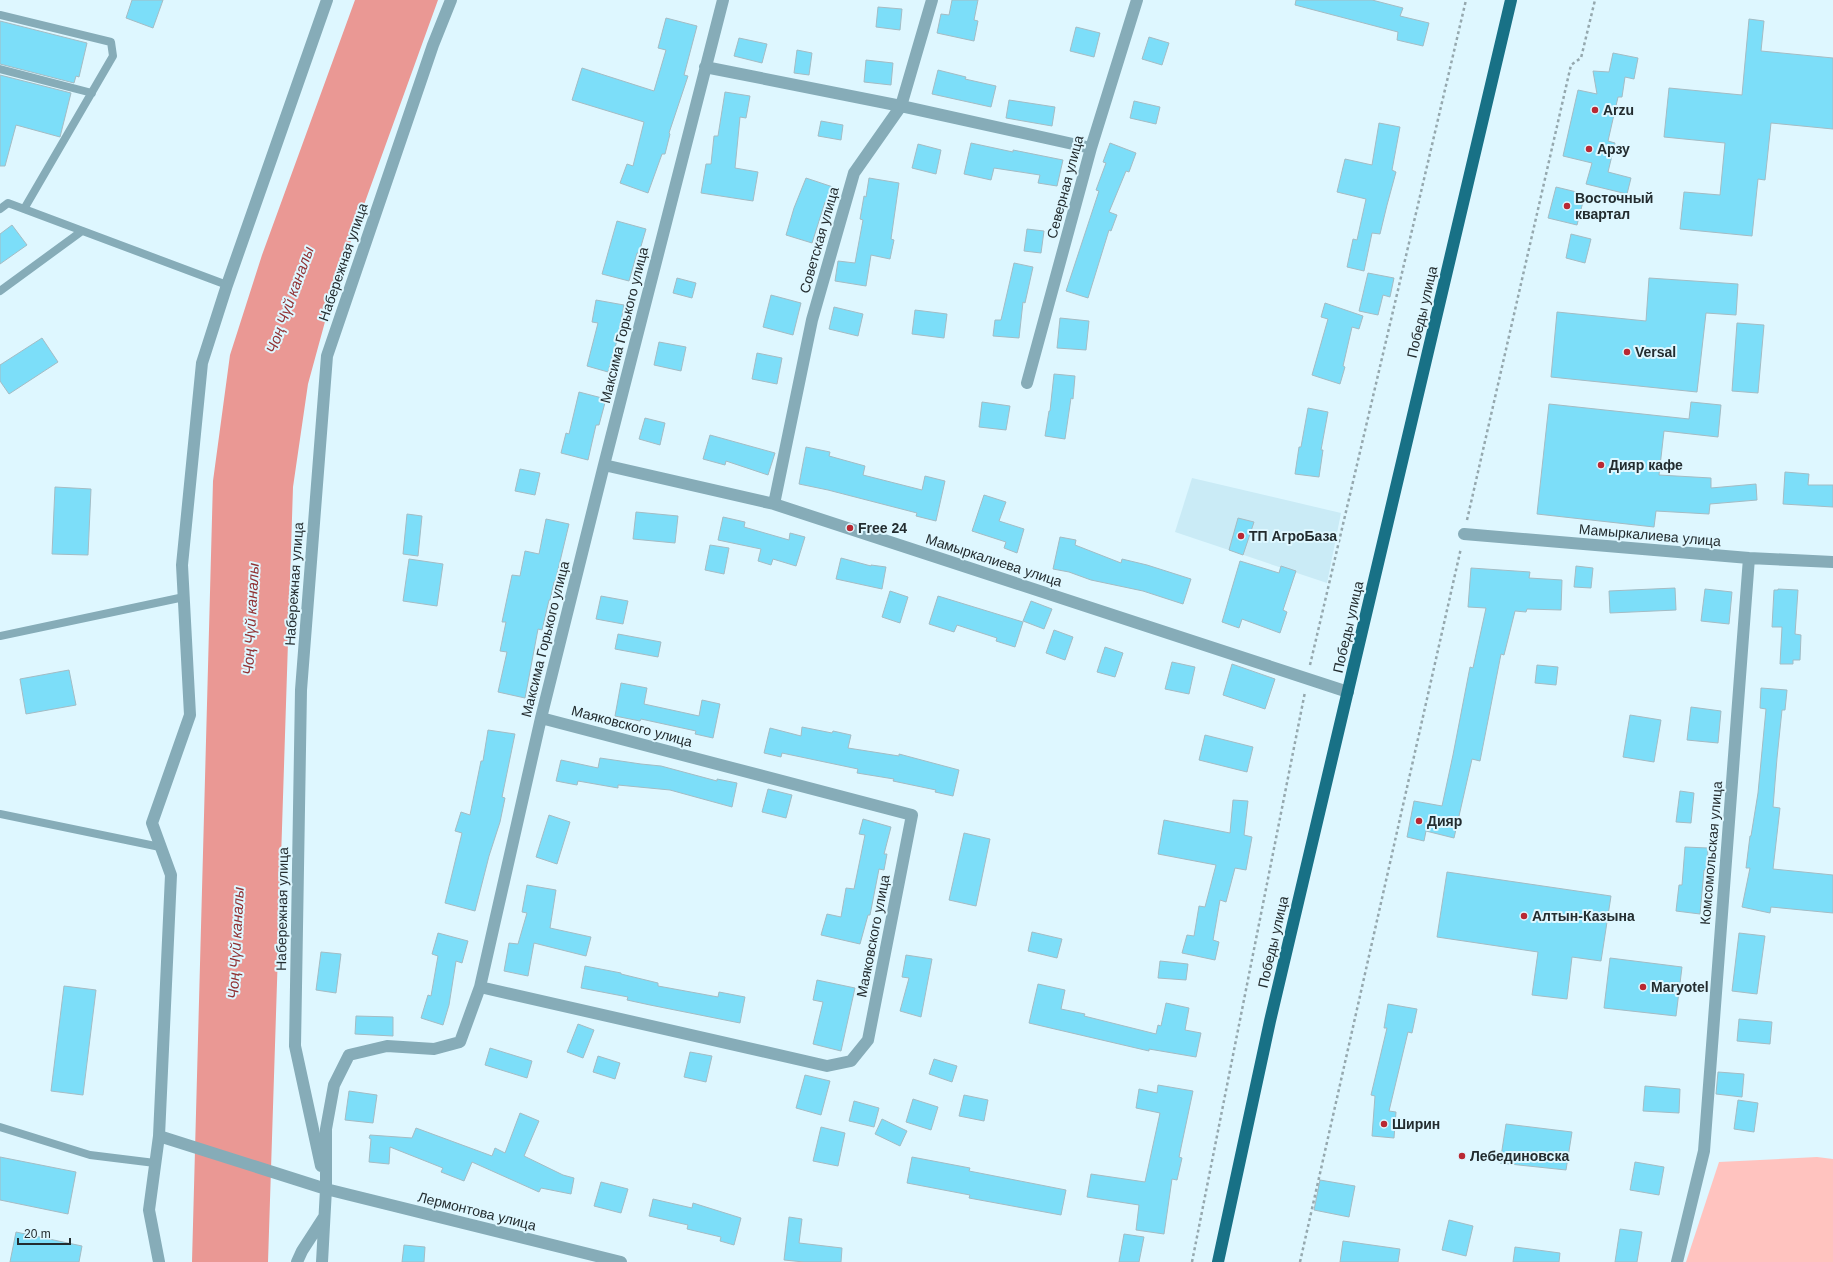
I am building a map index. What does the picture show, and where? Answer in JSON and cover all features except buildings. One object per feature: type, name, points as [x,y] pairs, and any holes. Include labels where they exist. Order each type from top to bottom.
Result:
[{"type":"main road","name":"Победы улица","points":[[1218,1262],[1270,1021],[1511,0]]},
{"type":"street","points":[[159,1262],[149,1210],[159,1136],[171,875],[152,823],[190,715],[182,565],[202,363],[227,285],[327,0]]},
{"type":"street","name":"Набережная улица","points":[[326,1188],[295,1046],[301,690],[327,356],[433,45],[451,0]]},
{"type":"street","name":"Максима Горького улица","points":[[326,1188],[326,1129],[334,1085],[349,1055],[387,1046],[434,1049],[460,1042],[480,986],[541,718],[723,0]]},
{"type":"street","name":"Советская улица","points":[[774,504],[812,320],[854,173],[901,106],[932,0]]},
{"type":"street","name":"Северная улица","points":[[1027,383],[1091,148],[1137,0]]},
{"type":"street","points":[[705,67],[901,106],[1091,148]]},
{"type":"street","name":"Мамыркалиева улица","points":[[604,465],[774,504],[1348,692]]},
{"type":"street","name":"Мамыркалиева улица","points":[[1464,534],[1749,558],[1833,562]]},
{"type":"street","name":"Комсомольская улица","points":[[1677,1262],[1704,1151],[1749,558]]},
{"type":"street","name":"Маяковского улица","points":[[480,986],[827,1066],[851,1061],[868,1040],[912,815],[541,718]]},
{"type":"street","name":"Лермонтова улица","points":[[159,1136],[326,1188],[621,1262]]},
{"type":"street","points":[[322,1262],[326,1188]]},
{"type":"street","points":[[297,1262],[302,1251],[324,1217]]},
{"type":"lane","points":[[0,15],[111,42],[113,56],[24,209]]},
{"type":"lane","points":[[0,69],[92,93]]},
{"type":"lane","points":[[0,209],[4,202],[227,285]]},
{"type":"lane","points":[[0,291],[82,231]]},
{"type":"lane","points":[[0,636],[184,597]]},
{"type":"lane","points":[[0,814],[160,847]]},
{"type":"lane","points":[[0,1127],[90,1154],[155,1163]]},
{"type":"path","points":[[1192,1262],[1308,678],[1466,0]]},
{"type":"path","points":[[1300,1262],[1571,65],[1581,58],[1595,0]]},
{"type":"shaded area","points":[[1192,478],[1341,513],[1327,583],[1175,532]]},
{"type":"shaded area","points":[[1817,1157],[1833,1159],[1833,1262],[1686,1262],[1719,1162]]},
{"type":"water","name":"Чоң Чүй каналы","points":[[355,0],[438,0],[335,285],[308,384],[293,487],[268,1262],[192,1262],[213,481],[230,355],[262,255]]},
{"type":"place","name":"Arzu","points":[[1595,110]]},
{"type":"place","name":"Арзу","points":[[1589,149]]},
{"type":"place","name":"Восточный квартал","points":[[1567,206]]},
{"type":"place","name":"Versal","points":[[1627,352]]},
{"type":"place","name":"Дияр кафе","points":[[1601,465]]},
{"type":"place","name":"Free 24","points":[[850,528]]},
{"type":"place","name":"ТП АгроБаза","points":[[1241,536]]},
{"type":"place","name":"Дияр","points":[[1419,821]]},
{"type":"place","name":"Алтын-Казына","points":[[1524,916]]},
{"type":"place","name":"Maryotel","points":[[1643,987]]},
{"type":"place","name":"Ширин","points":[[1384,1124]]},
{"type":"place","name":"Лебединовска","points":[[1462,1156]]}]
